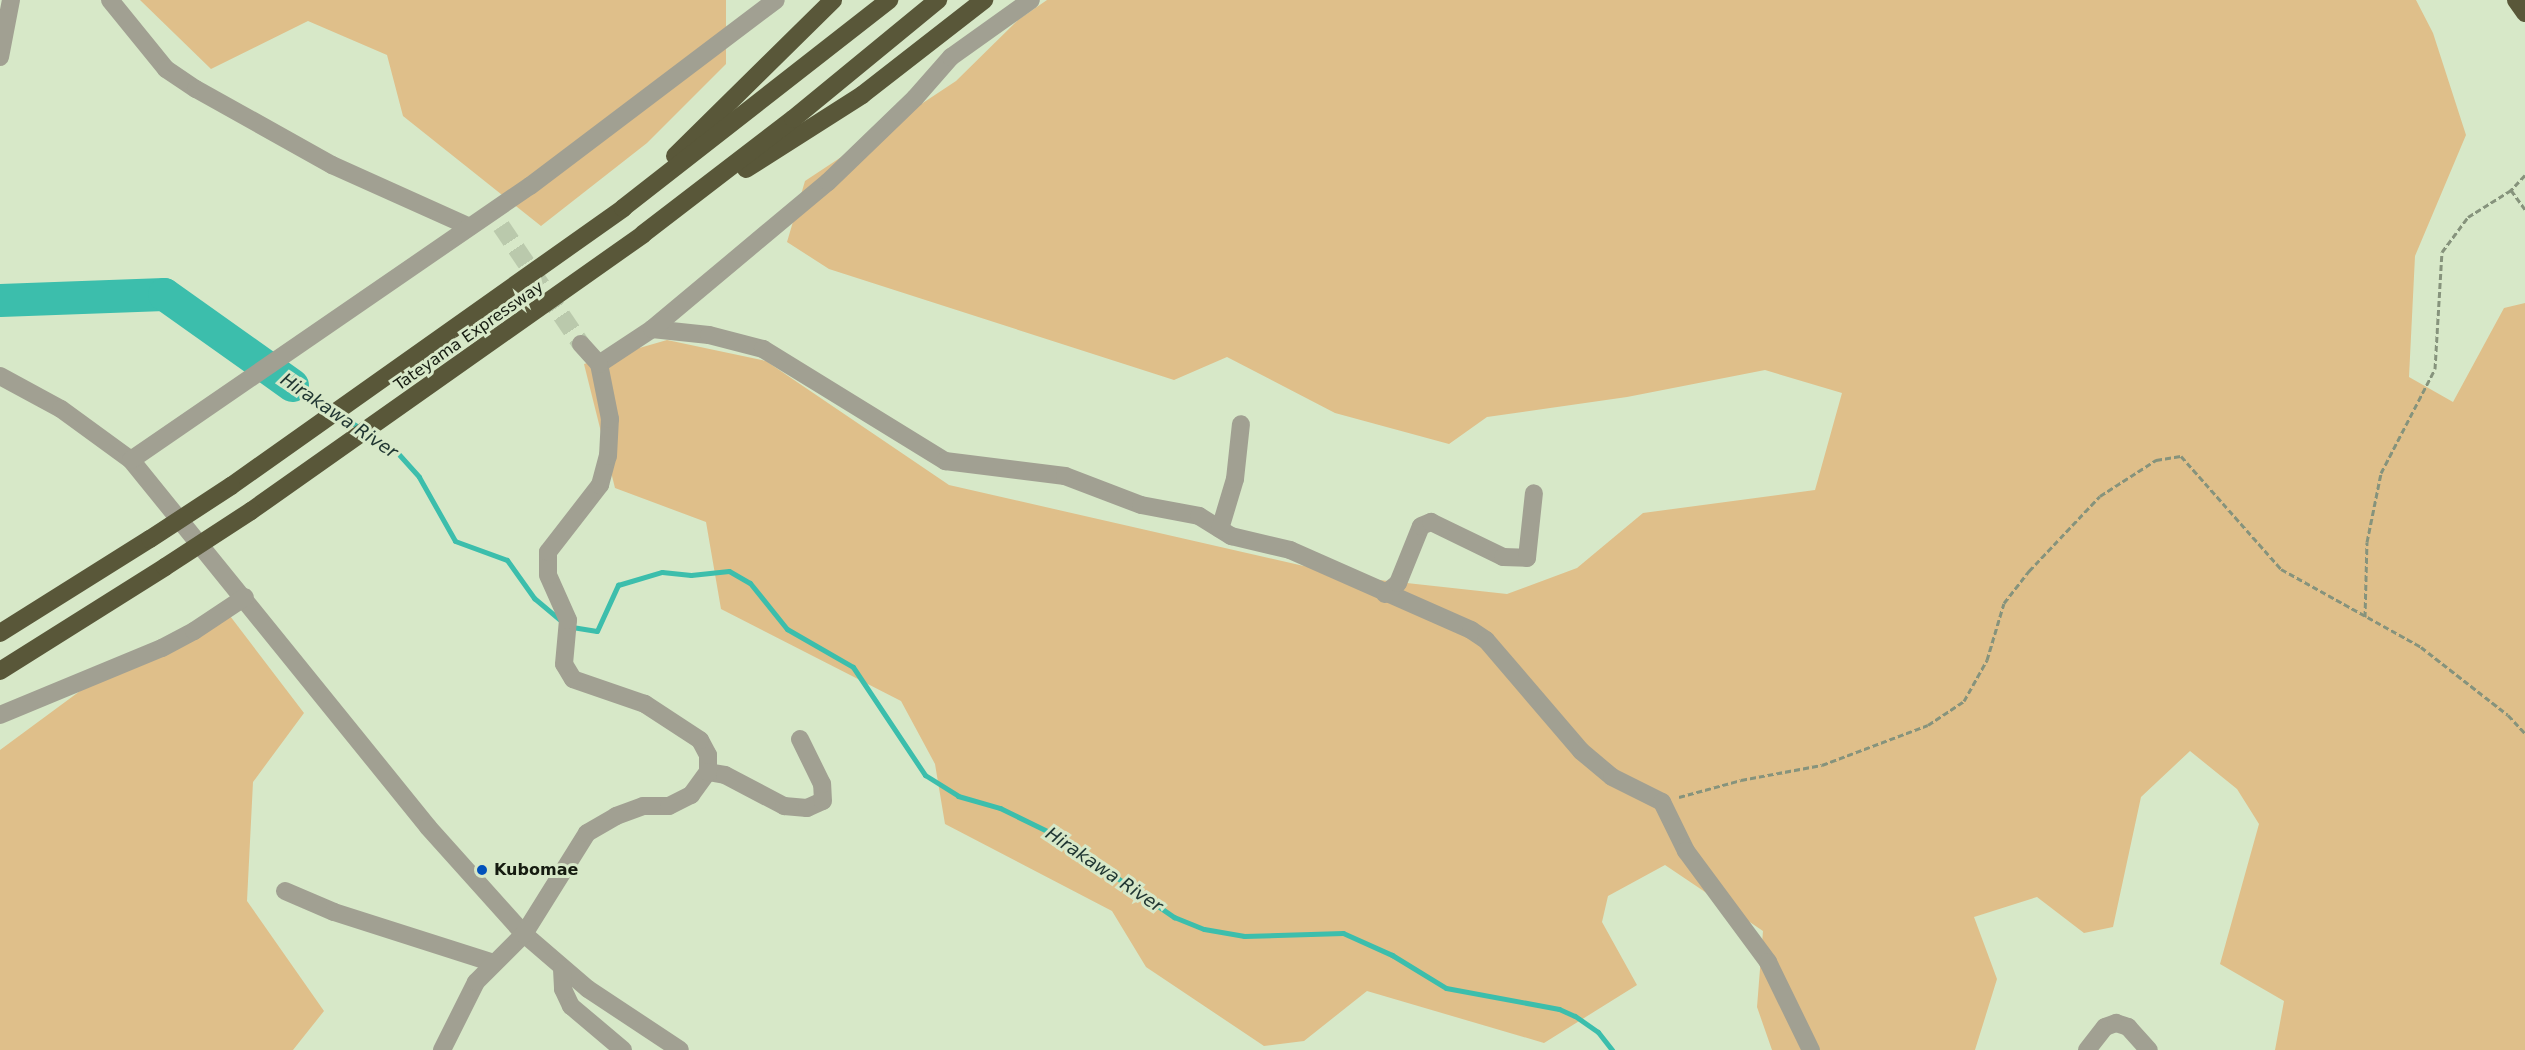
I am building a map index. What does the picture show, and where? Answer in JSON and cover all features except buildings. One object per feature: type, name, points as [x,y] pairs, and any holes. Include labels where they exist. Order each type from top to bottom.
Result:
[{"type":"highway","points":[[623,208],[833,0]]},
{"type":"highway","name":"Tateyama Expressway","points":[[0,633],[150,539],[364,395],[623,208],[889,0]]},
{"type":"highway","name":"Tateyama Expressway","points":[[0,671],[165,567],[390,416],[643,234],[793,119],[938,0]]},
{"type":"highway","points":[[643,234],[862,95],[984,0]]},
{"type":"highway","points":[[2516,0],[2525,13]]},
{"type":"street","points":[[0,57],[3,28],[11,0]]},
{"type":"street","points":[[111,0],[166,69],[195,89],[332,165],[470,227]]},
{"type":"street","points":[[131,460],[470,227],[496,220],[776,0]]},
{"type":"street","points":[[599,364],[652,330],[828,182],[915,98],[951,57],[1031,0]]},
{"type":"street","points":[[652,330],[709,335],[762,349],[945,461],[1065,476],[1141,505],[1199,516],[1231,536],[1290,550],[1486,640],[1581,751],[1612,777],[1662,802],[1686,850],[1768,962],[1811,1050]]},
{"type":"street","points":[[441,1050],[476,982],[524,934],[587,833],[616,816],[643,806],[669,806],[691,795],[708,772],[708,756],[700,740],[645,704],[573,679],[564,664],[567,626],[549,575],[549,552],[600,485],[608,456],[610,419],[599,364],[581,344]]},
{"type":"street","points":[[0,376],[61,409],[131,460],[245,597],[428,827],[524,934],[562,969],[672,1049]]},
{"type":"street","points":[[1220,529],[1235,479],[1241,424]]},
{"type":"street","points":[[1384,594],[1398,583],[1421,526],[1431,522],[1503,557],[1527,558],[1534,493]]},
{"type":"street","points":[[0,715],[162,648],[195,631],[245,597]]},
{"type":"street","points":[[708,772],[726,775],[784,806],[807,808],[823,801],[822,784],[800,739]]},
{"type":"street","points":[[285,891],[334,912],[494,963]]},
{"type":"street","points":[[562,969],[563,989],[571,1006],[623,1050]]},
{"type":"street","points":[[2087,1050],[2105,1027],[2116,1023],[2128,1027],[2149,1050]]},
{"type":"path","points":[[2365,617],[2367,542],[2381,473],[2435,369],[2442,252],[2468,217],[2511,190],[2525,175]]},
{"type":"path","points":[[2511,190],[2525,209]]},
{"type":"path","points":[[1662,802],[1741,780],[1822,765],[1928,725],[1964,701],[1987,660],[2004,603],[2029,571],[2100,496],[2156,460],[2181,456],[2282,569],[2421,646],[2508,715],[2525,733]]},
{"type":"shaded area","points":[[140,0],[726,0],[726,64],[647,143],[541,226],[403,116],[387,55],[308,21],[211,69]]},
{"type":"shaded area","points":[[1047,0],[2416,0],[2433,33],[2466,135],[2415,256],[2409,377],[2453,402],[2504,308],[2525,303],[2525,1050],[2275,1050],[2284,1001],[2220,964],[2259,824],[2237,789],[2190,751],[2141,797],[2113,927],[2084,933],[2037,897],[1974,917],[1997,979],[1975,1050],[1772,1050],[1757,1007],[1763,931],[1665,865],[1608,896],[1602,922],[1637,985],[1544,1043],[1367,991],[1304,1041],[1264,1046],[1146,967],[1112,911],[945,824],[935,764],[901,701],[721,609],[706,522],[615,488],[584,364],[667,340],[766,361],[949,485],[1352,577],[1507,594],[1577,568],[1643,513],[1815,490],[1842,393],[1765,370],[1627,397],[1487,417],[1449,444],[1335,413],[1227,357],[1174,380],[829,269],[787,242],[805,181],[956,81],[1018,20]]},
{"type":"shaded area","points":[[227,612],[304,713],[253,782],[247,901],[324,1011],[293,1050],[0,1050],[0,750],[99,677]]},
{"type":"waterway","name":"Hirakawa River","points":[[0,300],[164,294],[292,385]]},
{"type":"waterway","name":"Hirakawa River","points":[[292,385],[331,409]]},
{"type":"waterway","name":"Hirakawa River","points":[[339,414],[361,429]]},
{"type":"waterway","name":"Hirakawa River","points":[[369,434],[395,450],[419,477],[455,541],[507,560],[534,598],[564,623]]},
{"type":"waterway","name":"Hirakawa River","points":[[572,627],[597,631],[618,585],[662,572],[691,575],[729,571],[750,583],[787,629],[853,667],[925,775],[958,796],[1000,808],[1055,835],[1174,917],[1204,929],[1244,936],[1343,933],[1392,955],[1446,988],[1559,1009],[1575,1016],[1598,1032],[1612,1050]]},
{"type":"tunnel","points":[[501,226],[581,344]]},
{"type":"place","name":"Kubomae","points":[[482,870]]}]
